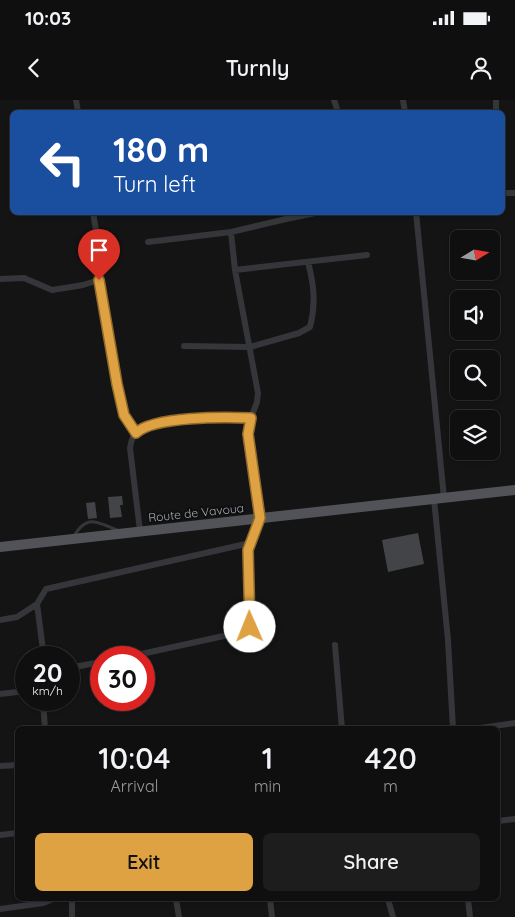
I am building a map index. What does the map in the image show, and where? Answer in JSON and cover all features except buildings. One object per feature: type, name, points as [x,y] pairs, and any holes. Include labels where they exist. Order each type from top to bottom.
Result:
[{"type":"main road","name":"Route de Vavoua","points":[[0,547],[515,490]]},
{"type":"street","points":[[93,215],[99,250],[99,280],[115,378],[124,415],[136,433]]},
{"type":"street","points":[[148,242],[230,232],[305,215]]},
{"type":"street","points":[[416,215],[439,498],[453,726]]},
{"type":"street","points":[[155,651],[248,630],[250,627],[248,550],[260,518],[248,434],[258,393],[235,270],[230,232]]},
{"type":"street","points":[[235,270],[367,255]]},
{"type":"street","points":[[184,346],[250,347],[299,333],[310,327],[314,312],[314,282],[308,262]]},
{"type":"street","points":[[0,279],[24,278],[52,290],[83,285],[99,280]]},
{"type":"street","points":[[140,532],[130,448],[136,433],[147,426],[159,422],[221,417],[251,418]]},
{"type":"street","points":[[0,620],[17,617],[36,604],[46,589],[250,543]]},
{"type":"street","points":[[36,604],[44,646]]},
{"type":"street","points":[[335,644],[342,726]]},
{"type":"street","points":[[0,694],[15,692]]},
{"type":"street","points":[[44,711],[45,726]]},
{"type":"street","points":[[494,726],[515,723]]},
{"type":"street","points":[[0,766],[15,765]]},
{"type":"street","points":[[500,820],[515,819]]},
{"type":"street","points":[[0,835],[15,833]]},
{"type":"street","points":[[0,909],[48,901]]},
{"type":"street","points":[[72,901],[72,917]]},
{"type":"street","points":[[176,901],[179,917]]},
{"type":"street","points":[[270,901],[272,917]]},
{"type":"street","points":[[389,901],[393,917]]},
{"type":"street","points":[[468,901],[470,917]]},
{"type":"lane","points":[[73,539],[80,527],[87,522],[100,522],[124,533]]},
{"type":"route","points":[[99,280],[113,369],[124,415],[136,433],[140,428],[159,422],[221,417],[251,418],[248,434],[260,518],[248,550],[250,627]]}]
